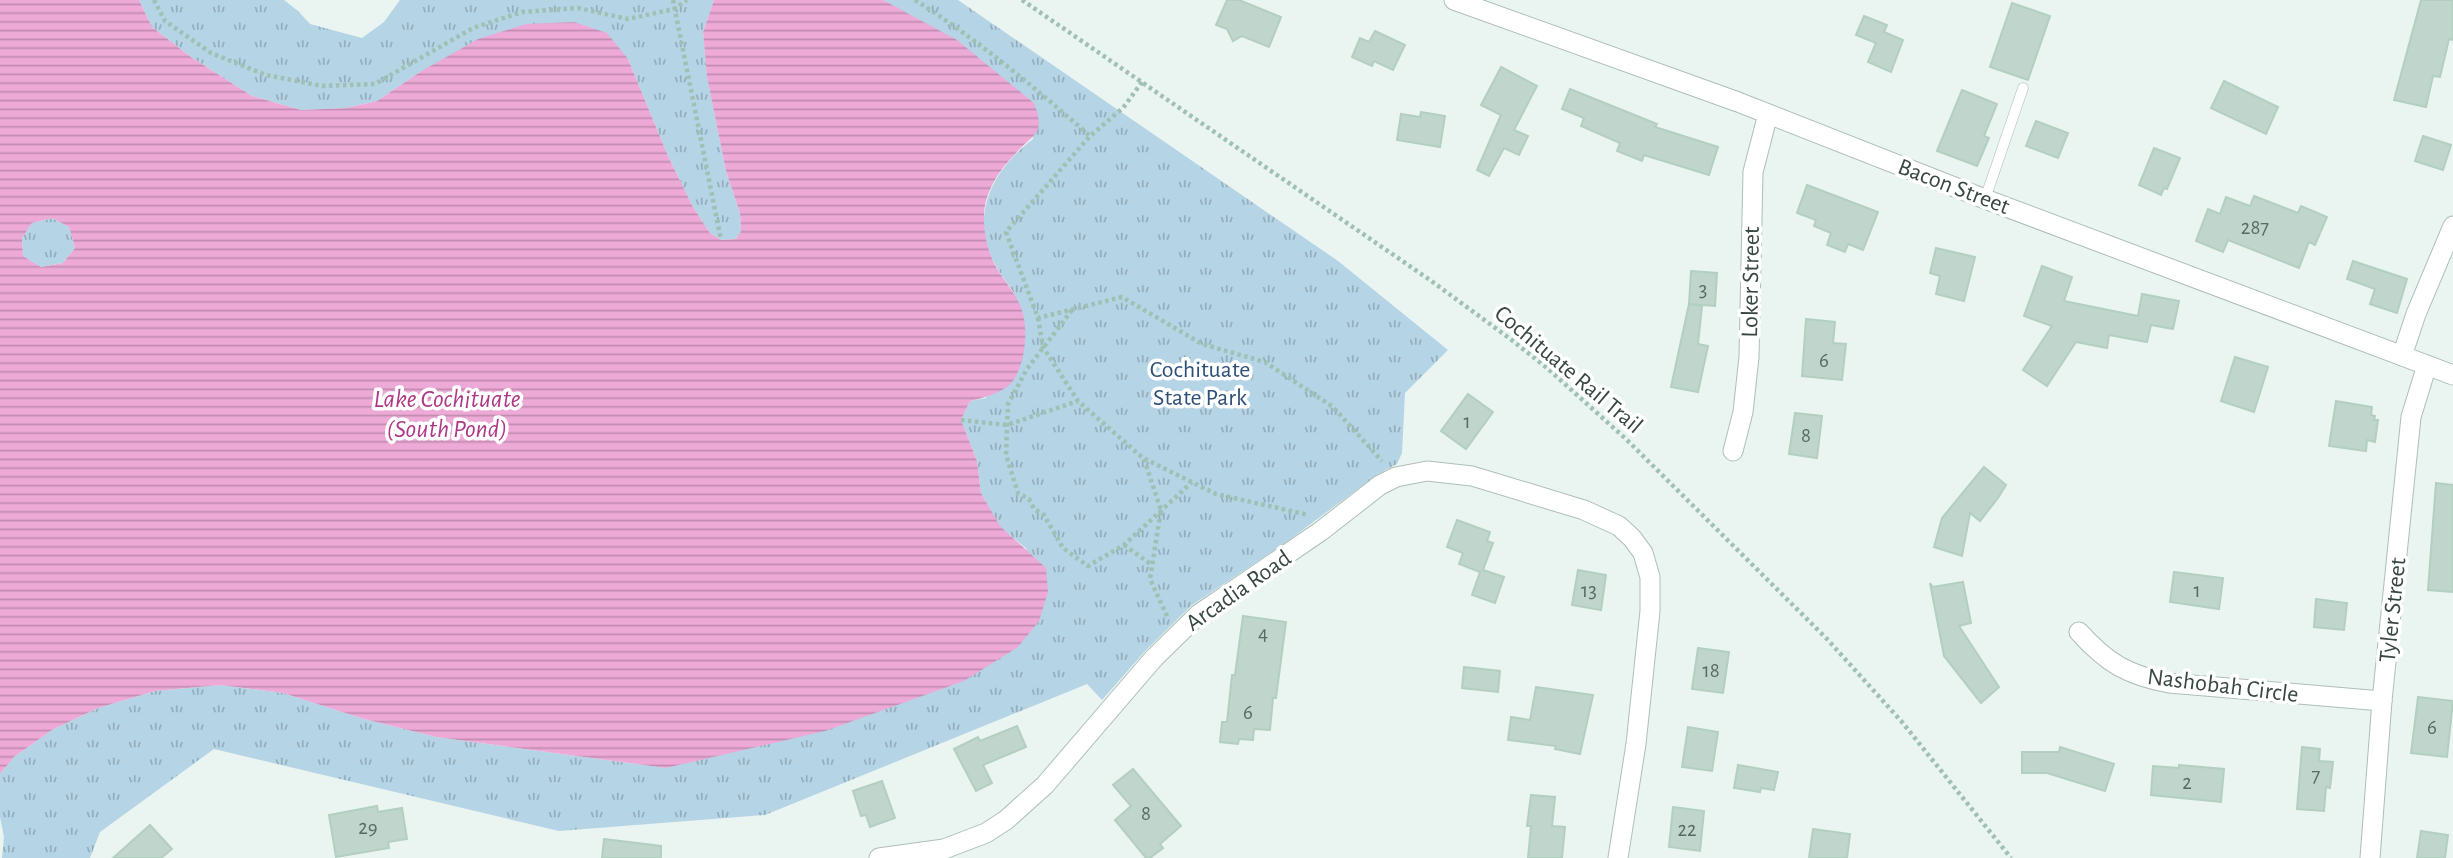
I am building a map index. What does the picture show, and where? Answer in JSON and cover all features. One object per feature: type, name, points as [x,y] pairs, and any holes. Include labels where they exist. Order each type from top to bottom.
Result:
[{"type":"street","name":"Bacon Street","points":[[1454,0],[1768,114],[1984,199],[2453,375]]},
{"type":"street","name":"Loker Street","points":[[1732,451],[1741,423],[1749,357],[1753,172],[1768,114]]},
{"type":"street","points":[[2402,356],[2416,314],[2453,226]]},
{"type":"street","name":"Tyler Street","points":[[2370,858],[2382,701],[2411,418],[2427,365]]},
{"type":"street","name":"Arcadia Road","points":[[879,858],[944,849],[976,838],[1006,820],[1045,785],[1176,635],[1220,598],[1292,552],[1380,485],[1396,477],[1427,471],[1472,476],[1584,510],[1611,522],[1632,538],[1643,553],[1650,577],[1650,611],[1636,744],[1618,858]]},
{"type":"street","name":"Nashobah Circle","points":[[2079,632],[2099,653],[2120,669],[2145,678],[2182,684],[2382,701]]},
{"type":"lane","points":[[1984,199],[2023,88]]},
{"type":"path","points":[[154,0],[165,21],[211,52],[266,75],[322,86],[375,84],[473,28],[522,12],[578,8],[628,19],[674,9],[687,0]]},
{"type":"path","points":[[673,0],[721,240]]},
{"type":"path","points":[[915,0],[964,31],[1025,79],[1090,136]]},
{"type":"path","name":"Cochituate Rail Trail","points":[[1022,0],[1430,280],[1510,338],[1584,401],[1754,564],[1867,681],[2011,858]]},
{"type":"path","points":[[1142,82],[1123,107],[1090,136],[1006,232],[1038,318],[1044,347],[1079,401],[1143,458],[1216,494],[1334,521]]},
{"type":"path","points":[[1038,318],[1122,297],[1202,344],[1265,362],[1333,407],[1396,477]]},
{"type":"path","points":[[1072,309],[1027,369],[1008,404],[1006,454],[1018,493],[1029,499],[1034,509],[1044,516],[1063,548],[1088,566],[1124,545],[1192,482]]},
{"type":"path","points":[[961,419],[1007,425],[1079,401]]},
{"type":"path","points":[[1143,458],[1161,510],[1150,579],[1176,635]]},
{"type":"path","points":[[1124,545],[1152,565]]},
{"type":"green space","points":[[139,0],[284,0],[310,24],[362,38],[384,22],[400,0],[714,0],[703,32],[707,76],[726,171],[740,213],[741,231],[736,239],[721,240],[710,233],[693,207],[668,156],[628,59],[420,72],[377,101],[346,108],[301,110],[252,96],[191,57],[152,27]]},
{"type":"green space","name":"Cochituate State Park","points":[[883,0],[958,0],[1338,261],[1448,350],[1405,393],[1402,453],[1397,464],[1378,474],[1285,543],[1192,605],[1146,650],[1102,700],[1087,684],[765,815],[559,831],[214,749],[100,832],[90,858],[2,858],[4,837],[0,817],[0,774],[14,757],[52,730],[98,708],[155,691],[220,685],[283,693],[364,719],[436,737],[666,768],[744,748],[1027,549],[1000,527],[981,493],[977,461],[961,420],[970,401],[986,398],[1014,293],[988,248],[984,230],[985,213],[996,180],[1018,151],[1033,139],[1034,103],[995,73]]},
{"type":"green space","points":[[52,218],[69,227],[75,248],[63,263],[41,267],[23,256],[22,238],[32,223]]},
{"type":"water","name":"Lake Cochituate (South Pond)","points":[[0,0],[139,0],[152,27],[191,57],[252,96],[301,110],[346,108],[377,101],[420,72],[478,39],[526,24],[574,22],[607,33],[628,59],[668,156],[693,207],[710,233],[721,240],[736,239],[741,231],[740,213],[726,171],[707,77],[703,32],[714,0],[883,0],[957,40],[1034,103],[1039,121],[1036,132],[999,173],[990,190],[984,217],[986,241],[992,257],[1018,300],[1023,314],[1023,357],[1013,381],[993,394],[970,401],[961,420],[977,461],[981,493],[1000,526],[1046,568],[1048,592],[1039,621],[1018,647],[964,681],[825,731],[666,768],[436,737],[364,719],[283,693],[220,685],[155,691],[98,708],[52,730],[14,757],[0,774]],"holes":[[[52,218],[69,227],[75,248],[63,263],[41,267],[23,256],[22,238],[32,223]]]},
{"type":"building","points":[[1227,0],[1239,0],[1281,17],[1269,47],[1242,36],[1233,41],[1227,29],[1216,25]]},
{"type":"building","points":[[2421,0],[2453,0],[2453,40],[2449,39],[2440,77],[2433,76],[2426,107],[2394,100]]},
{"type":"building","points":[[2012,3],[2050,16],[2028,80],[1990,67]]},
{"type":"building","points":[[1864,16],[1887,25],[1884,32],[1903,40],[1891,72],[1868,62],[1876,43],[1856,35]]},
{"type":"building","points":[[1375,31],[1405,45],[1393,70],[1374,61],[1372,66],[1352,57],[1360,38],[1369,42]]},
{"type":"building","points":[[1501,67],[1537,86],[1514,130],[1528,136],[1519,155],[1504,148],[1489,176],[1477,170],[1501,115],[1481,105]]},
{"type":"building","points":[[2224,81],[2278,107],[2266,134],[2211,108]]},
{"type":"building","points":[[1570,89],[1657,124],[1655,127],[1718,147],[1709,175],[1644,155],[1642,161],[1617,151],[1620,143],[1581,126],[1584,118],[1562,109]]},
{"type":"building","points":[[1962,90],[1997,104],[1984,136],[1989,138],[1977,166],[1937,151]]},
{"type":"building","points":[[1421,112],[1445,116],[1440,147],[1397,140],[1401,114],[1420,117]]},
{"type":"building","points":[[2036,121],[2068,133],[2058,158],[2026,146]]},
{"type":"building","points":[[2423,136],[2451,145],[2443,170],[2415,161]]},
{"type":"building","points":[[2154,148],[2180,158],[2167,189],[2164,188],[2161,195],[2139,185]]},
{"type":"building","points":[[1807,185],[1878,212],[1863,250],[1848,244],[1845,252],[1827,245],[1831,233],[1814,226],[1816,220],[1797,213]]},
{"type":"building","points":[[2254,196],[2298,213],[2301,206],[2327,217],[2315,245],[2309,242],[2299,268],[2228,240],[2223,252],[2196,241],[2208,209],[2220,214],[2226,197],[2250,206]]},
{"type":"building","points":[[1936,248],[1975,257],[1964,301],[1936,294],[1940,276],[1930,273]]},
{"type":"building","points":[[2353,261],[2407,279],[2397,313],[2370,304],[2375,289],[2347,279]]},
{"type":"building","points":[[2042,266],[2072,277],[2064,301],[2138,316],[2142,294],[2179,301],[2173,329],[2151,325],[2147,342],[2109,335],[2107,348],[2076,342],[2047,386],[2023,370],[2052,326],[2024,316]]},
{"type":"building","points":[[1691,271],[1717,273],[1715,306],[1690,304],[1702,306],[1698,344],[1708,346],[1698,392],[1671,387],[1689,304]]},
{"type":"building","points":[[1806,319],[1835,322],[1833,343],[1846,344],[1842,380],[1802,376]]},
{"type":"building","points":[[2235,357],[2268,367],[2254,412],[2221,401]]},
{"type":"building","points":[[1468,394],[1493,412],[1466,449],[1441,431]]},
{"type":"building","points":[[2336,401],[2372,407],[2371,415],[2375,416],[2374,420],[2378,420],[2375,442],[2367,440],[2366,451],[2329,446]]},
{"type":"building","points":[[1795,413],[1822,416],[1817,458],[1789,454]]},
{"type":"building","points":[[1984,467],[2006,485],[1980,521],[1970,513],[1962,556],[1934,547],[1942,518]]},
{"type":"building","points":[[2436,483],[2453,485],[2453,592],[2428,590]]},
{"type":"building","points":[[1457,520],[1490,532],[1487,541],[1493,543],[1483,570],[1504,577],[1495,603],[1472,595],[1480,572],[1459,564],[1463,553],[1447,547]]},
{"type":"building","points":[[1578,570],[1606,575],[1601,610],[1572,605]]},
{"type":"building","points":[[2174,572],[2223,578],[2219,609],[2170,602]]},
{"type":"building","points":[[1963,582],[1971,623],[1959,626],[1999,687],[1981,703],[1944,656],[1930,583],[1933,587]]},
{"type":"building","points":[[2316,599],[2347,603],[2344,630],[2314,627]]},
{"type":"building","points":[[1243,616],[1286,622],[1270,730],[1254,729],[1253,740],[1239,739],[1238,744],[1220,742],[1222,722],[1227,722]]},
{"type":"building","points":[[1698,648],[1729,652],[1723,693],[1692,689]]},
{"type":"building","points":[[1464,667],[1500,671],[1498,692],[1462,688]]},
{"type":"building","points":[[1536,687],[1593,695],[1580,754],[1555,749],[1556,746],[1508,740],[1511,717],[1530,720]]},
{"type":"building","points":[[2418,697],[2453,701],[2447,757],[2411,753]]},
{"type":"building","points":[[1017,726],[1026,747],[983,765],[992,783],[976,791],[954,749],[978,737],[980,741]]},
{"type":"building","points":[[1688,727],[1718,732],[1712,771],[1682,767]]},
{"type":"building","points":[[2060,747],[2114,764],[2105,791],[2047,773],[2022,773],[2022,752],[2059,752]]},
{"type":"building","points":[[2302,747],[2320,749],[2319,761],[2333,762],[2330,788],[2326,787],[2324,811],[2297,809]]},
{"type":"building","points":[[1738,765],[1778,772],[1774,790],[1761,788],[1760,792],[1734,788]]},
{"type":"building","points":[[2179,765],[2224,769],[2221,802],[2151,795],[2153,766],[2179,768]]},
{"type":"building","points":[[1133,769],[1181,826],[1160,844],[1163,848],[1150,858],[1146,858],[1115,820],[1131,806],[1113,785]]},
{"type":"building","points":[[882,781],[895,818],[870,827],[866,815],[861,816],[853,791]]},
{"type":"building","points":[[1531,795],[1555,797],[1552,826],[1565,827],[1562,858],[1528,858],[1531,826],[1527,826]]},
{"type":"building","points":[[377,806],[378,812],[402,808],[407,839],[388,842],[389,848],[336,857],[329,815]]},
{"type":"building","points":[[1673,807],[1704,811],[1700,851],[1669,847]]},
{"type":"building","points":[[150,825],[172,849],[161,858],[113,858]]},
{"type":"building","points":[[1813,829],[1850,834],[1847,858],[1809,858]]},
{"type":"building","points":[[2421,831],[2448,835],[2445,858],[2417,858]]},
{"type":"building","points":[[604,839],[661,846],[661,858],[602,858]]}]
